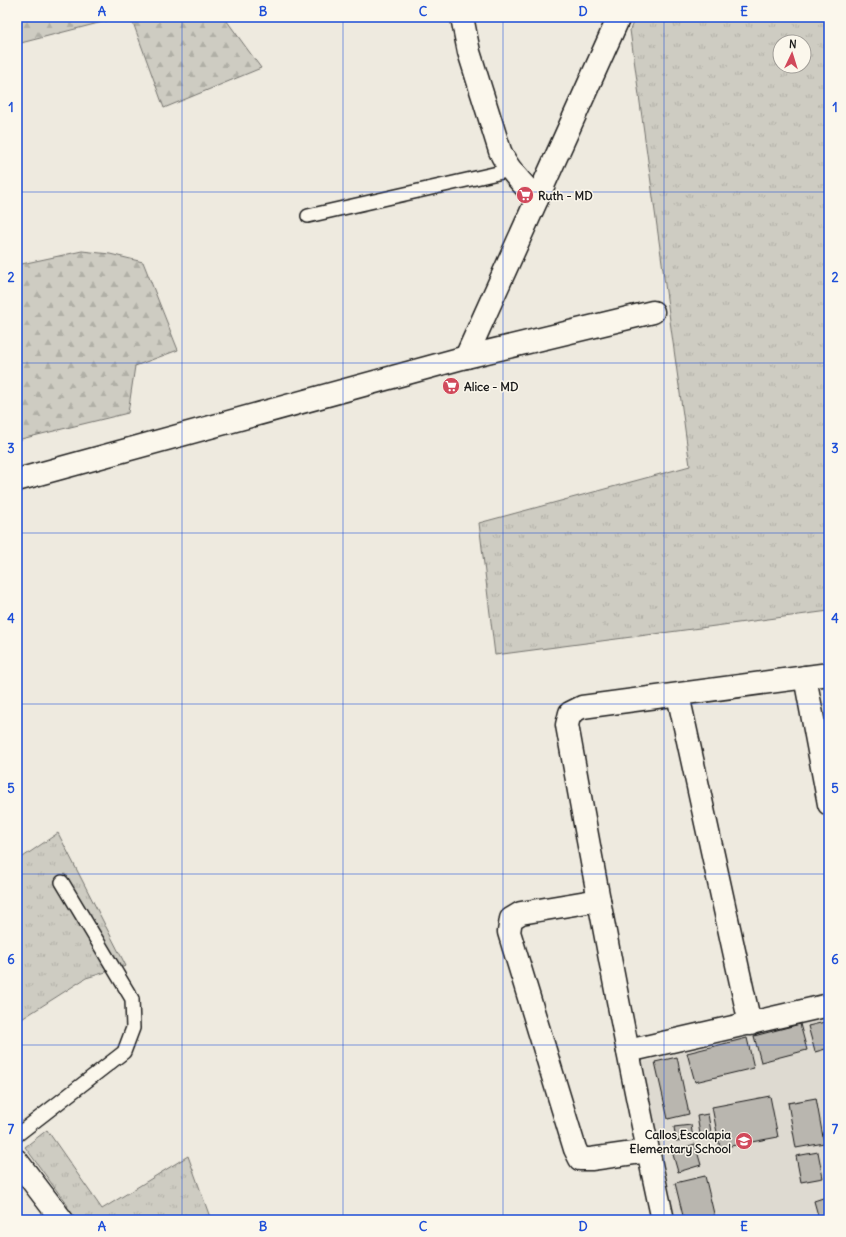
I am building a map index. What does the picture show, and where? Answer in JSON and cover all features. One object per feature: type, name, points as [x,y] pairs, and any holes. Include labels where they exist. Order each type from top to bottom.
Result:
[{"type":"street","points":[[462,17],[469,52],[497,143],[505,162],[537,199]]},
{"type":"street","points":[[466,357],[620,17]]},
{"type":"street","points":[[17,480],[466,357],[653,312]]},
{"type":"street","points":[[663,1220],[599,900],[567,725],[570,713],[582,707],[829,674]]},
{"type":"street","points":[[805,677],[829,804]]},
{"type":"street","points":[[678,695],[750,1024]]},
{"type":"street","points":[[599,900],[521,913],[511,919],[509,932],[575,1149],[580,1159],[591,1159],[648,1151]]},
{"type":"street","points":[[628,1051],[829,1005]]},
{"type":"street","points":[[17,1161],[62,1220]]},
{"type":"lane","points":[[308,216],[511,170]]},
{"type":"lane","points":[[17,1135],[124,1052],[133,1028],[132,999],[62,882]]},
{"type":"shaded area","name":"Callos Escolapia Elementary School","points":[[829,1016],[829,1220],[675,1220],[642,1062]]},
{"type":"green space","points":[[17,17],[122,17],[17,44]]},
{"type":"green space","points":[[131,17],[224,17],[261,68],[164,108]]},
{"type":"green space","points":[[635,17],[829,17],[829,611],[495,655],[479,523],[690,466],[630,30]]},
{"type":"green space","points":[[82,251],[110,254],[143,262],[178,350],[135,366],[128,413],[17,440],[17,265]]},
{"type":"green space","points":[[58,833],[126,966],[86,978],[17,1022],[17,861]]},
{"type":"green space","points":[[47,1130],[102,1209],[188,1156],[211,1220],[55,1220],[68,1206],[25,1147]]},
{"type":"building","points":[[829,1021],[829,1048],[815,1052],[808,1026]]},
{"type":"building","points":[[800,1024],[807,1050],[761,1062],[754,1036]]},
{"type":"building","points":[[747,1038],[754,1068],[695,1082],[687,1053]]},
{"type":"building","points":[[677,1057],[689,1114],[668,1119],[655,1062]]},
{"type":"building","points":[[770,1096],[778,1137],[720,1148],[712,1107]]},
{"type":"building","points":[[816,1098],[824,1143],[796,1148],[788,1103]]},
{"type":"building","points":[[708,1114],[712,1138],[701,1140],[697,1116]]},
{"type":"building","points":[[691,1125],[693,1139],[676,1141],[674,1127]]},
{"type":"building","points":[[695,1144],[701,1165],[678,1172],[672,1151]]},
{"type":"building","points":[[818,1152],[823,1178],[801,1182],[796,1156]]},
{"type":"building","points":[[705,1176],[715,1218],[706,1220],[684,1220],[675,1183]]},
{"type":"building","points":[[829,1196],[829,1216],[819,1219],[814,1201]]},
{"type":"place","name":"Ruth - MD","points":[[525,195]]},
{"type":"place","name":"Alice - MD","points":[[451,386]]},
{"type":"place","name":"Callos Escolapia Elementary School","points":[[744,1141]]}]
